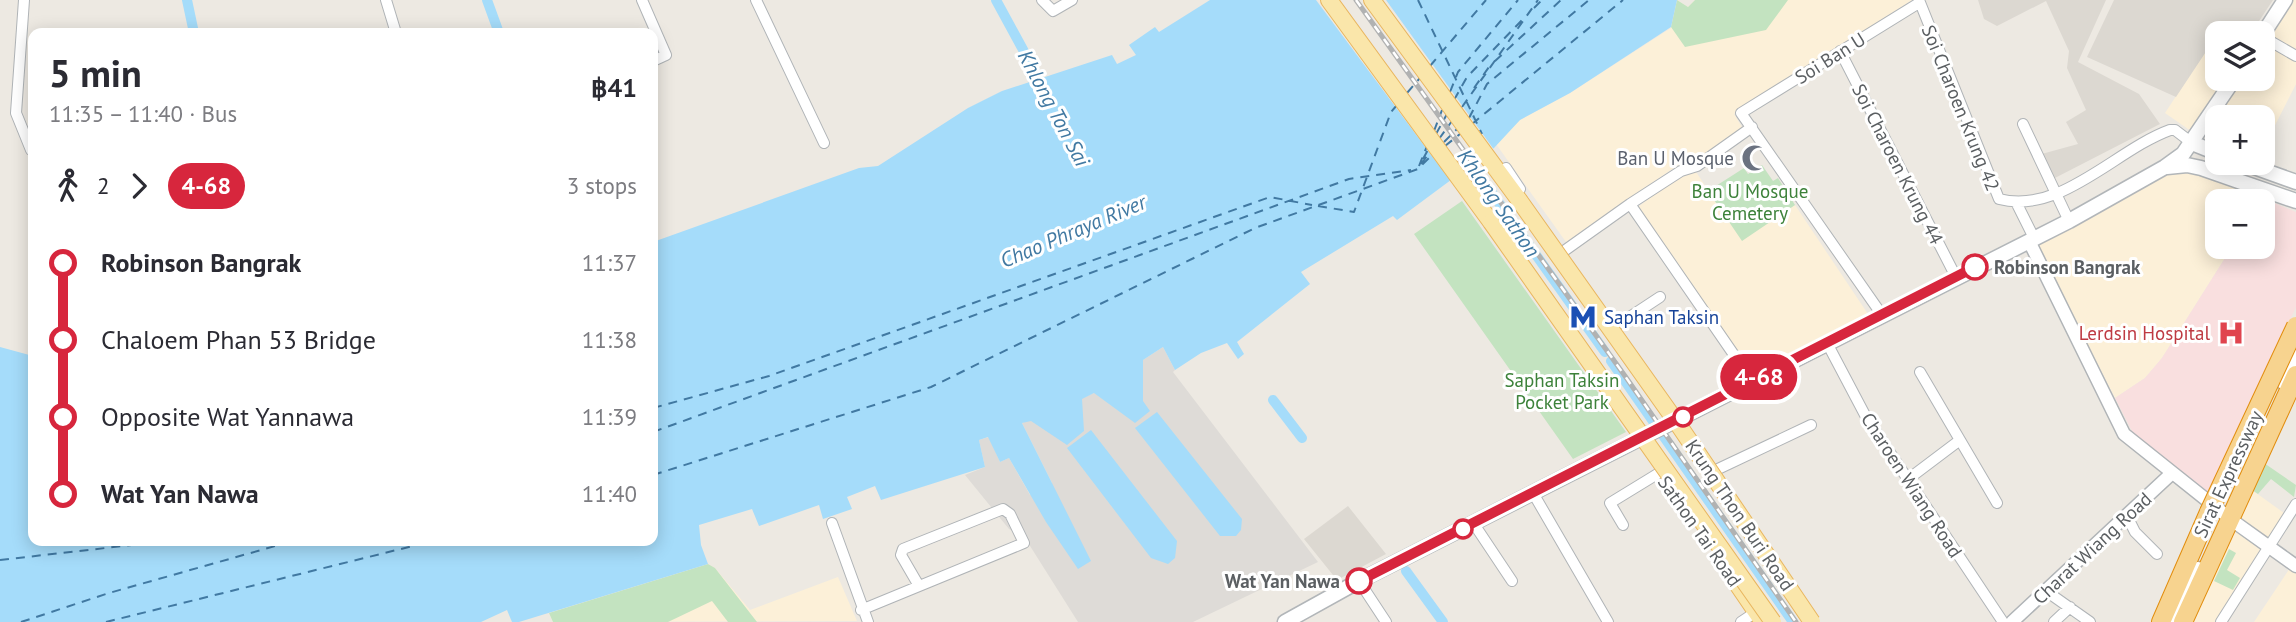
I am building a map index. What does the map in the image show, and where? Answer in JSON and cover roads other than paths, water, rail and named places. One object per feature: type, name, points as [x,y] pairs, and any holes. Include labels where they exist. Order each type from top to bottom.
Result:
[{"type":"highway","name":"Sirat Expressway","points":[[2161,622],[2296,326]]},
{"type":"highway","name":"Sirat Expressway","points":[[2183,622],[2296,375]]},
{"type":"main road","name":"Krung Thon Buri Road","points":[[1329,0],[1491,222],[1773,622]]},
{"type":"main road","name":"Krung Thon Buri Road","points":[[1372,0],[1519,200],[1680,427],[1812,622]]},
{"type":"main road","points":[[2272,21],[2285,0]]},
{"type":"main road","points":[[1285,622],[1359,581],[2069,220],[2165,167],[2187,154],[2226,91]]},
{"type":"main road","points":[[2187,154],[2205,153]]},
{"type":"main road","points":[[2187,154],[2296,201]]},
{"type":"main road","points":[[2275,174],[2296,182]]},
{"type":"main road","points":[[1675,421],[1718,469],[1821,622]]},
{"type":"main road","name":"Sathon Tai Road","points":[[1642,438],[1659,473],[1759,617]]},
{"type":"street","points":[[24,0],[16,113],[28,143]]},
{"type":"street","points":[[386,0],[394,28]]},
{"type":"street","points":[[642,0],[654,28]]},
{"type":"street","points":[[756,0],[824,144]]},
{"type":"street","points":[[1042,0],[1053,10],[1072,0]]},
{"type":"street","name":"Soi Ban U","points":[[1752,127],[1741,113],[1919,1]]},
{"type":"street","name":"Soi Charoen Krung 42","points":[[1919,1],[1996,197],[2017,204],[2056,194],[2166,131],[2175,130],[2187,154]]},
{"type":"street","points":[[658,37],[666,55],[658,59]]},
{"type":"street","points":[[2275,43],[2296,56]]},
{"type":"street","name":"Soi Charoen Krung 44","points":[[1840,51],[1956,277]]},
{"type":"street","points":[[2023,124],[2069,220]]},
{"type":"street","points":[[1564,251],[1630,204],[1681,171],[1697,166],[1752,127],[1882,315]]},
{"type":"street","points":[[1506,168],[1616,326],[1675,421]]},
{"type":"street","points":[[1630,204],[1752,380]]},
{"type":"street","points":[[2017,204],[2123,434],[2171,474],[2296,566]]},
{"type":"street","points":[[1616,326],[1660,298]]},
{"type":"street","name":"Charoen Wiang Road","points":[[1827,344],[1865,415],[2003,622]]},
{"type":"street","points":[[2190,622],[2228,517],[2296,356]]},
{"type":"street","points":[[1920,372],[1997,503]]},
{"type":"street","points":[[2173,622],[2296,381]]},
{"type":"street","points":[[1718,469],[1811,425]]},
{"type":"street","points":[[1907,480],[1961,440]]},
{"type":"street","points":[[1623,525],[1610,503],[1659,473]]},
{"type":"street","name":"Charat Wiang Road","points":[[2012,622],[2171,474]]},
{"type":"street","points":[[1533,493],[1608,622]]},
{"type":"street","points":[[2221,622],[2296,504]]},
{"type":"street","points":[[861,610],[1024,543],[1010,514],[1003,509],[902,549],[901,555],[919,586]]},
{"type":"street","points":[[2127,516],[2135,532],[2157,554]]},
{"type":"street","points":[[832,523],[861,610],[868,622]]},
{"type":"street","points":[[1474,524],[1512,581]]},
{"type":"street","points":[[1359,581],[1386,622]]},
{"type":"street","points":[[2046,591],[2090,622]]},
{"type":"street","points":[[2054,622],[2070,607]]},
{"type":"street","points":[[1741,622],[1759,617]]},
{"type":"water","name":"Chao Phraya River","points":[[1210,0],[1677,0],[1671,27],[1570,93],[1520,120],[1494,148],[1397,220],[1393,216],[1301,272],[1310,284],[1237,342],[1244,354],[1238,359],[1227,343],[1201,353],[1175,370],[1163,347],[1143,360],[1143,401],[1150,411],[1135,423],[1094,393],[1082,399],[1084,431],[1067,445],[1031,421],[1022,423],[1091,561],[1078,569],[1046,522],[1009,458],[1000,462],[988,437],[979,440],[985,467],[881,500],[875,486],[847,497],[852,509],[823,519],[819,505],[759,526],[752,509],[699,525],[701,545],[708,564],[519,622],[512,622],[507,610],[481,622],[0,622],[0,347],[28,355],[28,546],[658,546],[658,240],[859,168],[878,166],[968,108],[1002,91],[1112,55],[1117,64],[1136,55],[1129,45],[1155,27],[1159,32]]},
{"type":"water","points":[[1157,412],[1242,519],[1241,530],[1236,536],[1220,536],[1135,428]]},
{"type":"water","points":[[1091,430],[1177,541],[1175,558],[1168,564],[1151,558],[1067,448]]},
{"type":"waterway","points":[[187,0],[193,28]]},
{"type":"waterway","points":[[487,0],[497,28]]},
{"type":"waterway","name":"Khlong Ton Sai","points":[[996,0],[1046,92]]},
{"type":"waterway","name":"Khlong Sathon","points":[[1465,155],[1605,352]]},
{"type":"waterway","name":"Khlong Sathon","points":[[1611,361],[1793,622]]},
{"type":"waterway","points":[[1273,400],[1302,438]]},
{"type":"waterway","points":[[1406,571],[1443,622]]},
{"type":"railway","points":[[1356,0],[1625,376],[1796,622]]},
{"type":"place","name":"Ban U Mosque","points":[[1755,158]]},
{"type":"place","name":"Robinson Bangrak","points":[[1975,267]]},
{"type":"place","name":"Saphan Taksin","points":[[1583,317]]},
{"type":"place","name":"Lerdsin Hospital","points":[[2231,333]]},
{"type":"place","name":"Wat Yan Nawa","points":[[1359,581]]},
{"type":"park label","name":"Ban U Mosque Cemetery","points":[[1750,202]]},
{"type":"park label","name":"Saphan Taksin Pocket Park","points":[[1562,391]]}]
